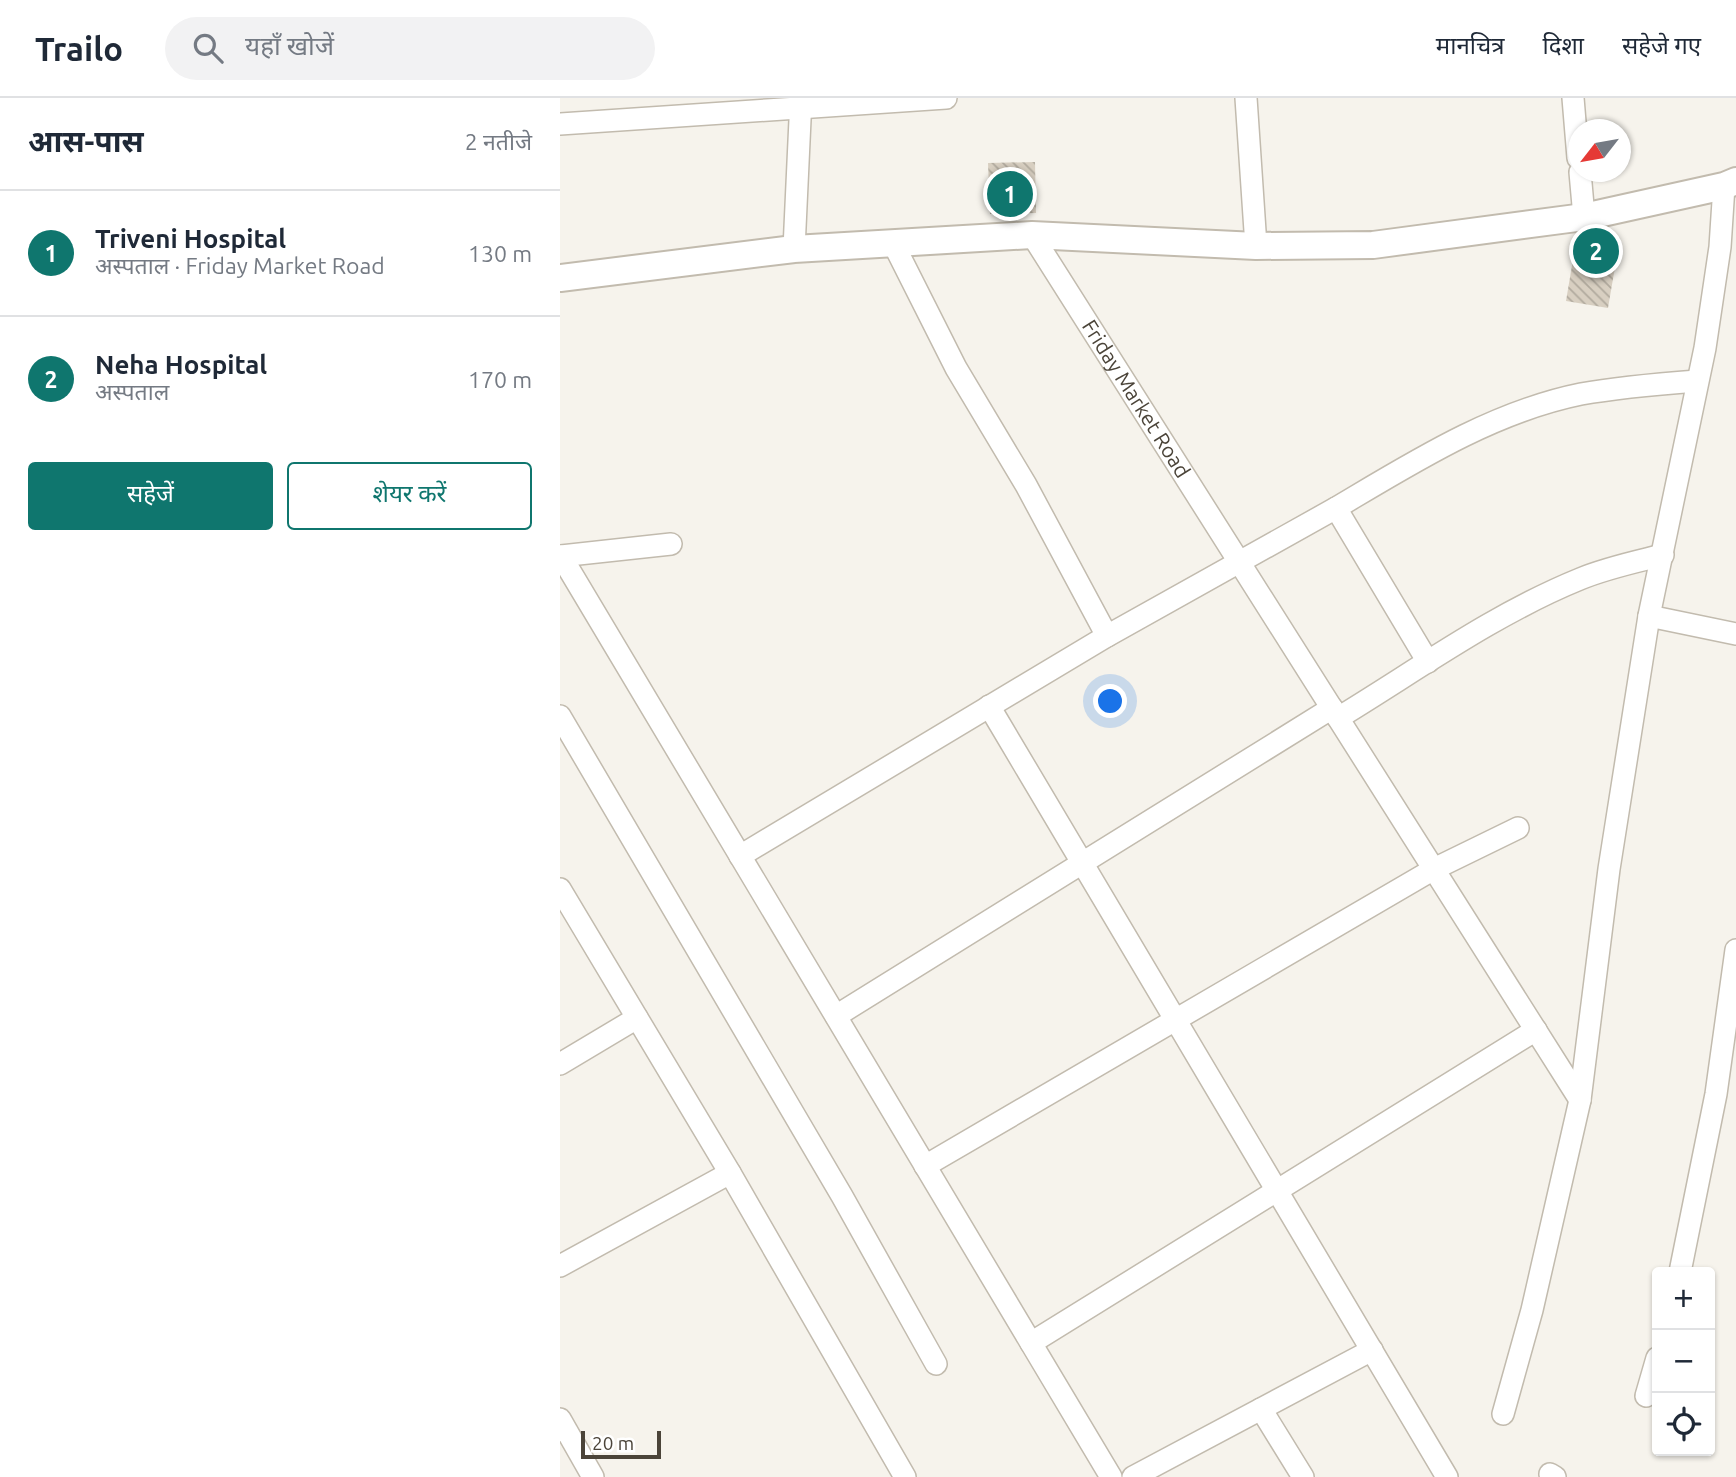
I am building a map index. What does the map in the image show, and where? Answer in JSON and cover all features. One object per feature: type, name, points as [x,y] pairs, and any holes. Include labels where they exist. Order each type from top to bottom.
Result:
[{"type":"street","points":[[560,124],[800,103],[946,98]]},
{"type":"street","points":[[1246,98],[1256,246]]},
{"type":"street","points":[[1573,98],[1575,119]]},
{"type":"street","points":[[794,249],[800,103]]},
{"type":"street","points":[[1581,182],[1584,217]]},
{"type":"street","points":[[560,278],[794,249],[1032,235],[1256,246],[1373,244],[1584,217],[1730,184],[1705,348],[1648,616],[1609,869],[1580,1100],[1532,1310],[1503,1414]]},
{"type":"street","name":"Friday Market Road","points":[[1032,235],[1580,1100]]},
{"type":"street","points":[[893,243],[956,368],[1026,485],[1107,636]]},
{"type":"street","points":[[740,856],[1107,636],[1336,509],[1427,454],[1511,415],[1579,395],[1640,385],[1698,381]]},
{"type":"street","points":[[1336,509],[1428,662]]},
{"type":"street","points":[[671,544],[561,556],[1111,1477]]},
{"type":"street","points":[[836,1016],[1083,863],[1335,713],[1483,629],[1571,583],[1604,570],[1663,555]]},
{"type":"street","points":[[1648,616],[1736,634]]},
{"type":"street","points":[[989,706],[1447,1477]]},
{"type":"street","points":[[560,716],[855,1218],[936,1364]]},
{"type":"street","points":[[925,1166],[1434,869],[1518,828]]},
{"type":"street","points":[[560,889],[730,1173],[905,1477]]},
{"type":"street","points":[[1681,1267],[1716,1094],[1736,950]]},
{"type":"street","points":[[560,1064],[637,1018]]},
{"type":"street","points":[[1031,1343],[1536,1030]]},
{"type":"street","points":[[560,1266],[730,1173]]},
{"type":"street","points":[[1133,1477],[1372,1350]]},
{"type":"street","points":[[1646,1396],[1652,1375]]},
{"type":"street","points":[[1261,1409],[1303,1477]]},
{"type":"street","points":[[560,1419],[593,1477]]},
{"type":"building","points":[[1035,162],[1036,213],[990,214],[988,163]]},
{"type":"building","points":[[1578,230],[1620,238],[1608,308],[1566,301]]},
{"type":"place","name":"Triveni Hospital","points":[[1010,194]]},
{"type":"place","name":"Neha Hospital","points":[[1596,251]]}]
